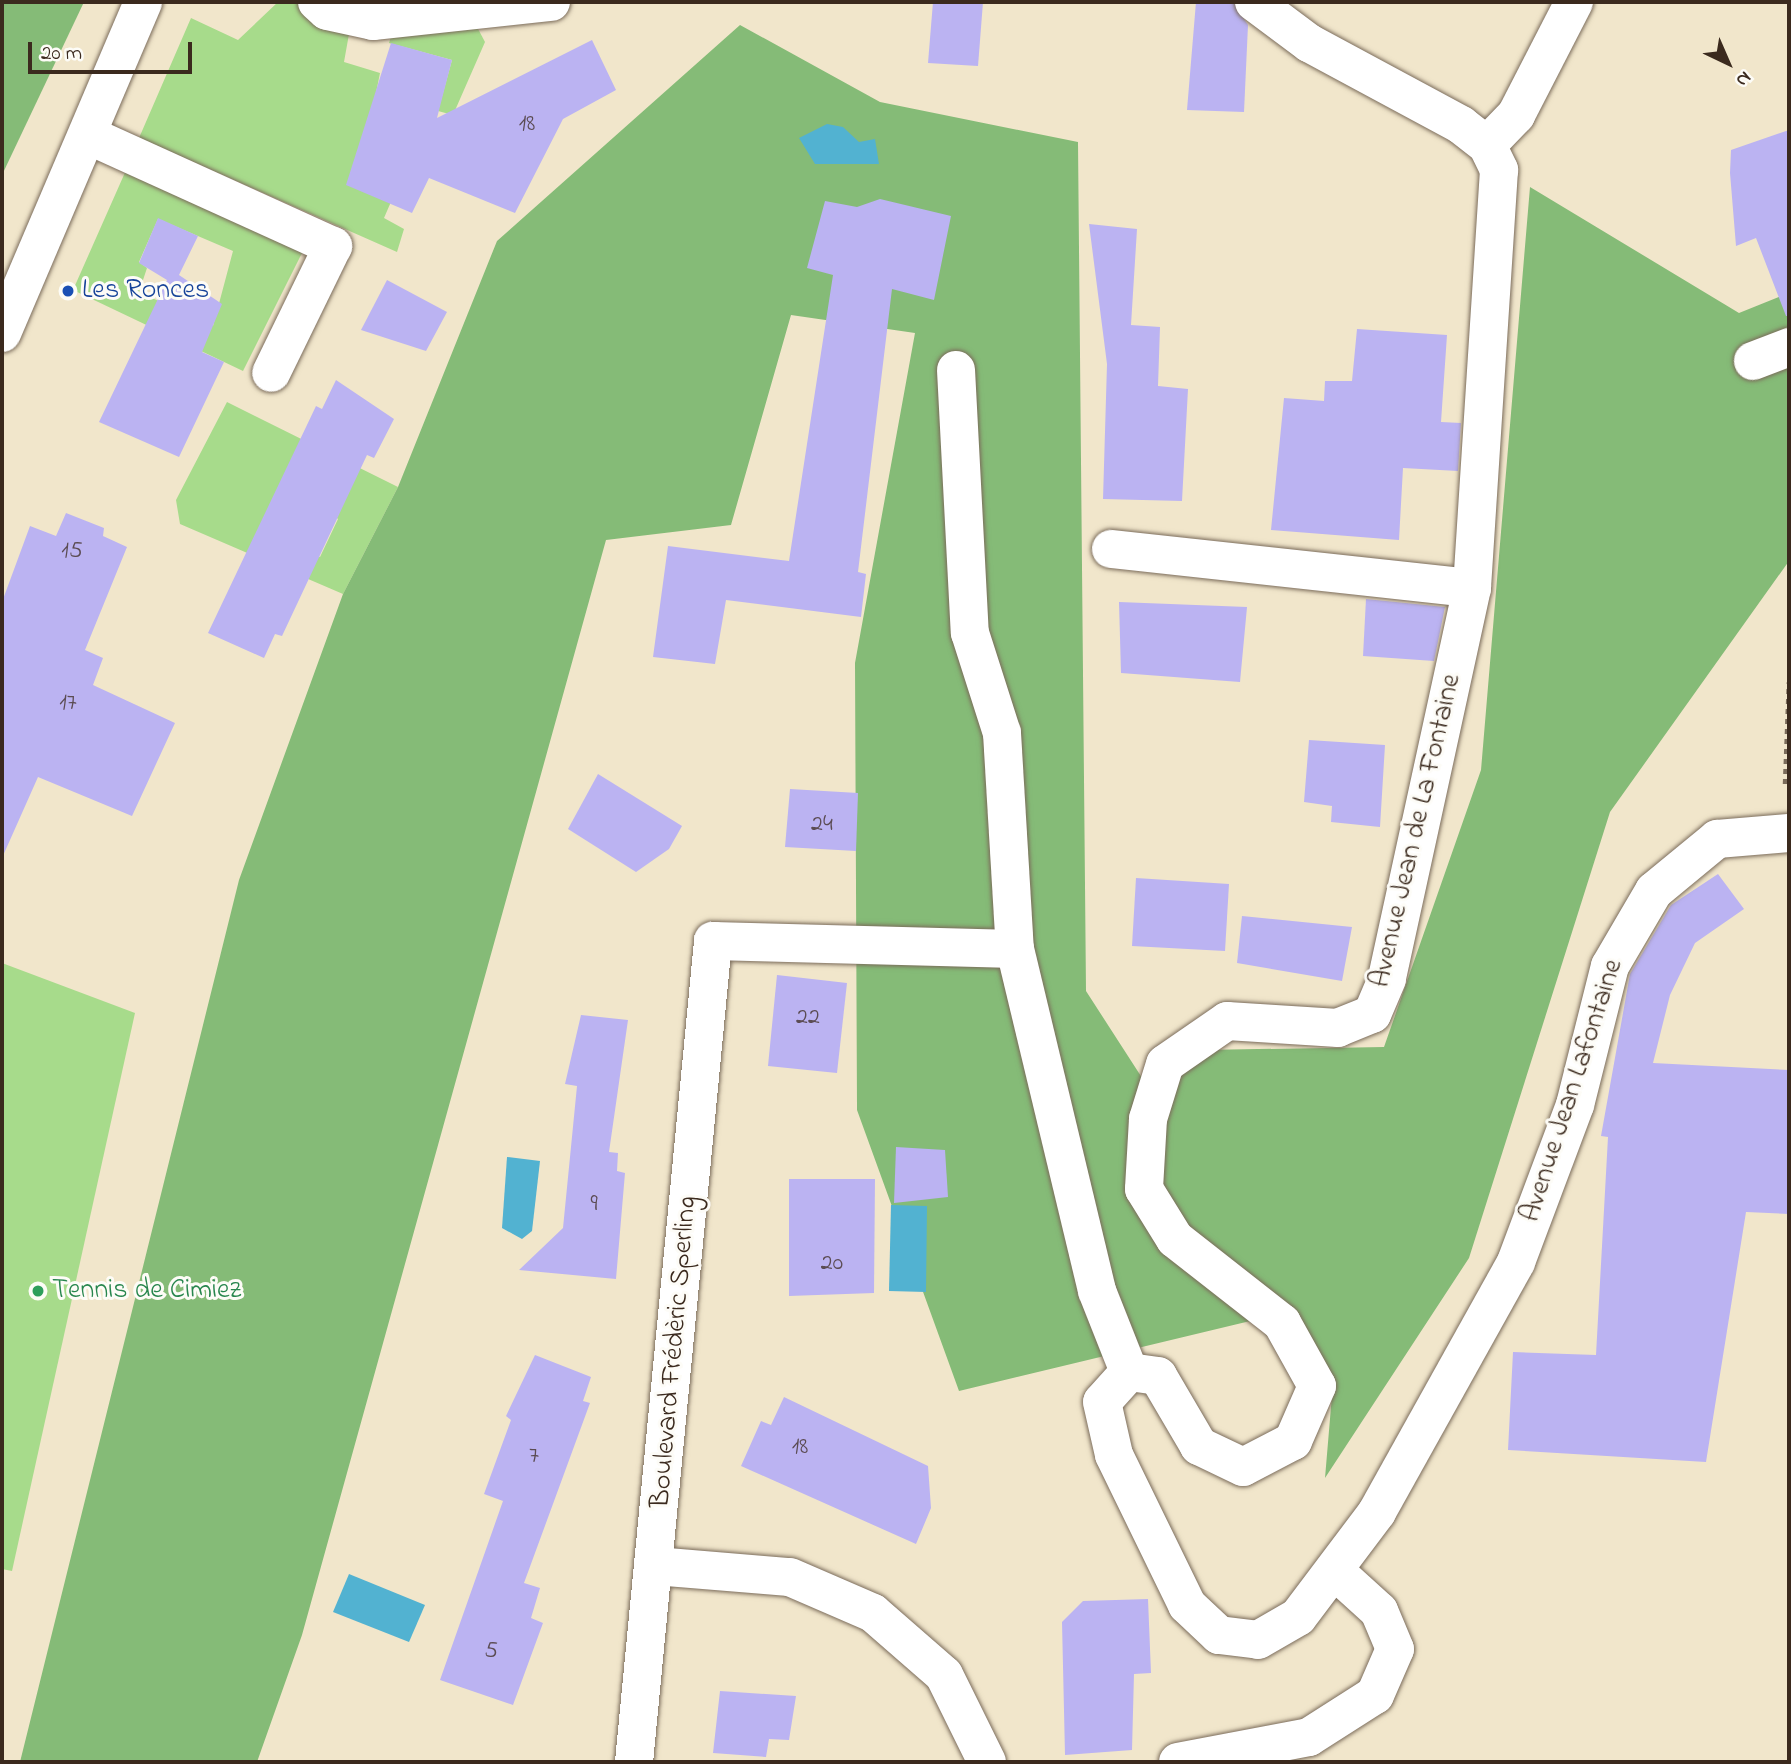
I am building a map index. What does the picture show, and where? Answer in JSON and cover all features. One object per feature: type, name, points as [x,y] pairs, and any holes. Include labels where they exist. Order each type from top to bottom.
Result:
[{"type":"street","points":[[2,333],[90,136],[143,2]]},
{"type":"street","points":[[317,2],[327,11],[373,21],[551,2]]},
{"type":"street","points":[[1254,2],[1309,43],[1487,145],[1516,115],[1574,2]]},
{"type":"street","points":[[90,136],[333,246],[271,373]]},
{"type":"street","name":"Avenue Jean de La Fontaine","points":[[1129,1372],[1158,1376],[1199,1446],[1243,1467],[1293,1441],[1317,1386],[1282,1323],[1175,1239],[1144,1189],[1148,1119],[1165,1065],[1227,1021],[1338,1028],[1372,1014],[1387,979],[1472,588],[1499,170],[1487,145]]},
{"type":"street","points":[[1754,360],[1789,347]]},
{"type":"street","points":[[957,370],[970,633],[1002,733],[1016,949],[1097,1291],[1129,1372],[1102,1402],[1114,1455],[1187,1605],[1219,1635],[1258,1640],[1298,1617],[1336,1572],[1379,1611],[1395,1649],[1375,1695],[1309,1737],[1178,1762]]},
{"type":"street","points":[[1111,550],[1472,588]]},
{"type":"street","name":"Avenue Jean Lafontaine","points":[[1336,1572],[1377,1512],[1516,1262],[1574,1105],[1610,966],[1654,891],[1717,839],[1786,832]]},
{"type":"street","name":"Boulevard Frédèric Sperling","points":[[634,1762],[655,1566],[713,940],[1016,949]]},
{"type":"street","points":[[655,1566],[790,1577],[873,1612],[944,1675],[987,1762]]},
{"type":"path","points":[[1786,832],[1789,682]]},
{"type":"green space","points":[[2,2],[84,2],[2,175]]},
{"type":"green space","points":[[278,2],[300,2],[349,34],[344,62],[380,73],[375,98],[409,160],[384,218],[404,229],[397,252],[139,138],[191,18],[238,40]]},
{"type":"green space","points":[[476,25],[485,42],[453,115],[438,111],[452,60],[389,43],[393,30]]},
{"type":"green space","points":[[740,25],[880,102],[1078,142],[1086,991],[1157,1101],[1202,1050],[1384,1047],[1481,770],[1530,187],[1739,313],[1789,293],[1789,561],[1610,812],[1469,1258],[1325,1478],[1332,1395],[1292,1311],[959,1391],[857,1110],[855,663],[915,333],[791,315],[731,525],[606,540],[302,1635],[257,1762],[20,1762],[239,880],[343,594],[398,487],[497,241]]},
{"type":"green space","points":[[127,168],[306,245],[243,371],[73,290]],"holes":[[[158,219],[233,251],[213,326],[139,292],[147,268],[139,262]]]},
{"type":"green space","points":[[227,402],[398,487],[343,594],[180,524],[176,500]],"holes":[[[333,514],[338,519],[320,557],[259,530]]]},
{"type":"green space","name":"Tennis de Cimiez","points":[[2,963],[135,1013],[12,1571],[2,1569]]},
{"type":"water","points":[[827,124],[843,127],[859,142],[875,139],[879,164],[815,164],[799,138]]},
{"type":"water","points":[[507,1157],[540,1161],[532,1231],[522,1239],[502,1228]]},
{"type":"water","points":[[891,1205],[927,1206],[926,1292],[889,1291]]},
{"type":"water","points":[[349,1574],[425,1605],[409,1642],[333,1612]]},
{"type":"building","points":[[933,2],[983,2],[978,66],[928,63]]},
{"type":"building","points":[[1196,2],[1233,2],[1248,25],[1244,112],[1187,110]]},
{"type":"building","points":[[592,40],[616,90],[563,119],[515,213],[429,178],[412,213],[346,185],[391,43],[452,60],[437,118]]},
{"type":"building","points":[[1789,130],[1789,316],[1786,316],[1756,238],[1736,246],[1730,173],[1731,150]]},
{"type":"building","points":[[880,199],[951,216],[934,300],[892,289],[858,572],[866,574],[861,617],[726,600],[715,664],[653,657],[668,546],[789,561],[833,275],[807,268],[825,201],[857,207]]},
{"type":"building","points":[[158,218],[198,236],[179,275],[222,304],[202,352],[224,362],[179,457],[99,422],[167,280],[139,263]]},
{"type":"building","points":[[1089,224],[1137,229],[1131,325],[1160,327],[1158,386],[1188,389],[1182,501],[1103,499],[1107,364]]},
{"type":"building","points":[[387,280],[447,312],[426,351],[361,330]]},
{"type":"building","points":[[1357,329],[1447,335],[1441,422],[1461,423],[1458,471],[1403,468],[1399,540],[1271,530],[1284,398],[1324,401],[1325,381],[1352,381]]},
{"type":"building","points":[[336,380],[394,419],[374,458],[367,455],[282,636],[275,634],[264,658],[208,633],[316,406],[322,409]]},
{"type":"building","points":[[66,513],[104,528],[103,536],[127,547],[85,650],[103,658],[93,685],[175,723],[132,816],[38,777],[2,858],[2,602],[30,526],[56,536]]},
{"type":"building","points":[[1366,599],[1445,607],[1434,661],[1363,656]]},
{"type":"building","points":[[1119,602],[1247,607],[1240,682],[1121,673]]},
{"type":"building","points":[[1309,740],[1385,745],[1380,827],[1331,822],[1332,806],[1304,802]]},
{"type":"building","points":[[598,774],[682,826],[669,849],[636,872],[568,829]]},
{"type":"building","points":[[790,789],[858,793],[856,851],[785,847]]},
{"type":"building","points":[[1718,874],[1744,909],[1695,943],[1670,995],[1653,1063],[1789,1070],[1789,1214],[1746,1212],[1706,1462],[1508,1450],[1513,1352],[1596,1355],[1608,1137],[1601,1136],[1630,974],[1671,905]]},
{"type":"building","points":[[1136,878],[1229,884],[1225,951],[1132,946]]},
{"type":"building","points":[[1242,916],[1352,927],[1342,981],[1237,963]]},
{"type":"building","points":[[777,975],[847,983],[837,1073],[768,1066]]},
{"type":"building","points":[[581,1015],[628,1020],[609,1152],[618,1153],[617,1171],[625,1173],[616,1279],[519,1270],[563,1228],[577,1086],[565,1084]]},
{"type":"building","points":[[896,1147],[945,1150],[948,1197],[894,1203]]},
{"type":"building","points":[[789,1179],[875,1179],[874,1293],[789,1296]]},
{"type":"building","points":[[535,1355],[591,1377],[583,1401],[590,1403],[524,1583],[540,1588],[531,1618],[543,1623],[513,1705],[440,1680],[503,1501],[484,1494],[511,1420],[506,1416]]},
{"type":"building","points":[[784,1397],[928,1466],[931,1508],[916,1544],[741,1466],[761,1421],[771,1425]]},
{"type":"building","points":[[1148,1599],[1151,1673],[1134,1674],[1132,1750],[1065,1755],[1062,1622],[1083,1601]]},
{"type":"building","points":[[720,1691],[796,1696],[789,1740],[769,1739],[766,1757],[713,1753]]},
{"type":"place","name":"Les Ronces","points":[[68,291]]},
{"type":"place","name":"Tennis de Cimiez","points":[[38,1291]]}]
